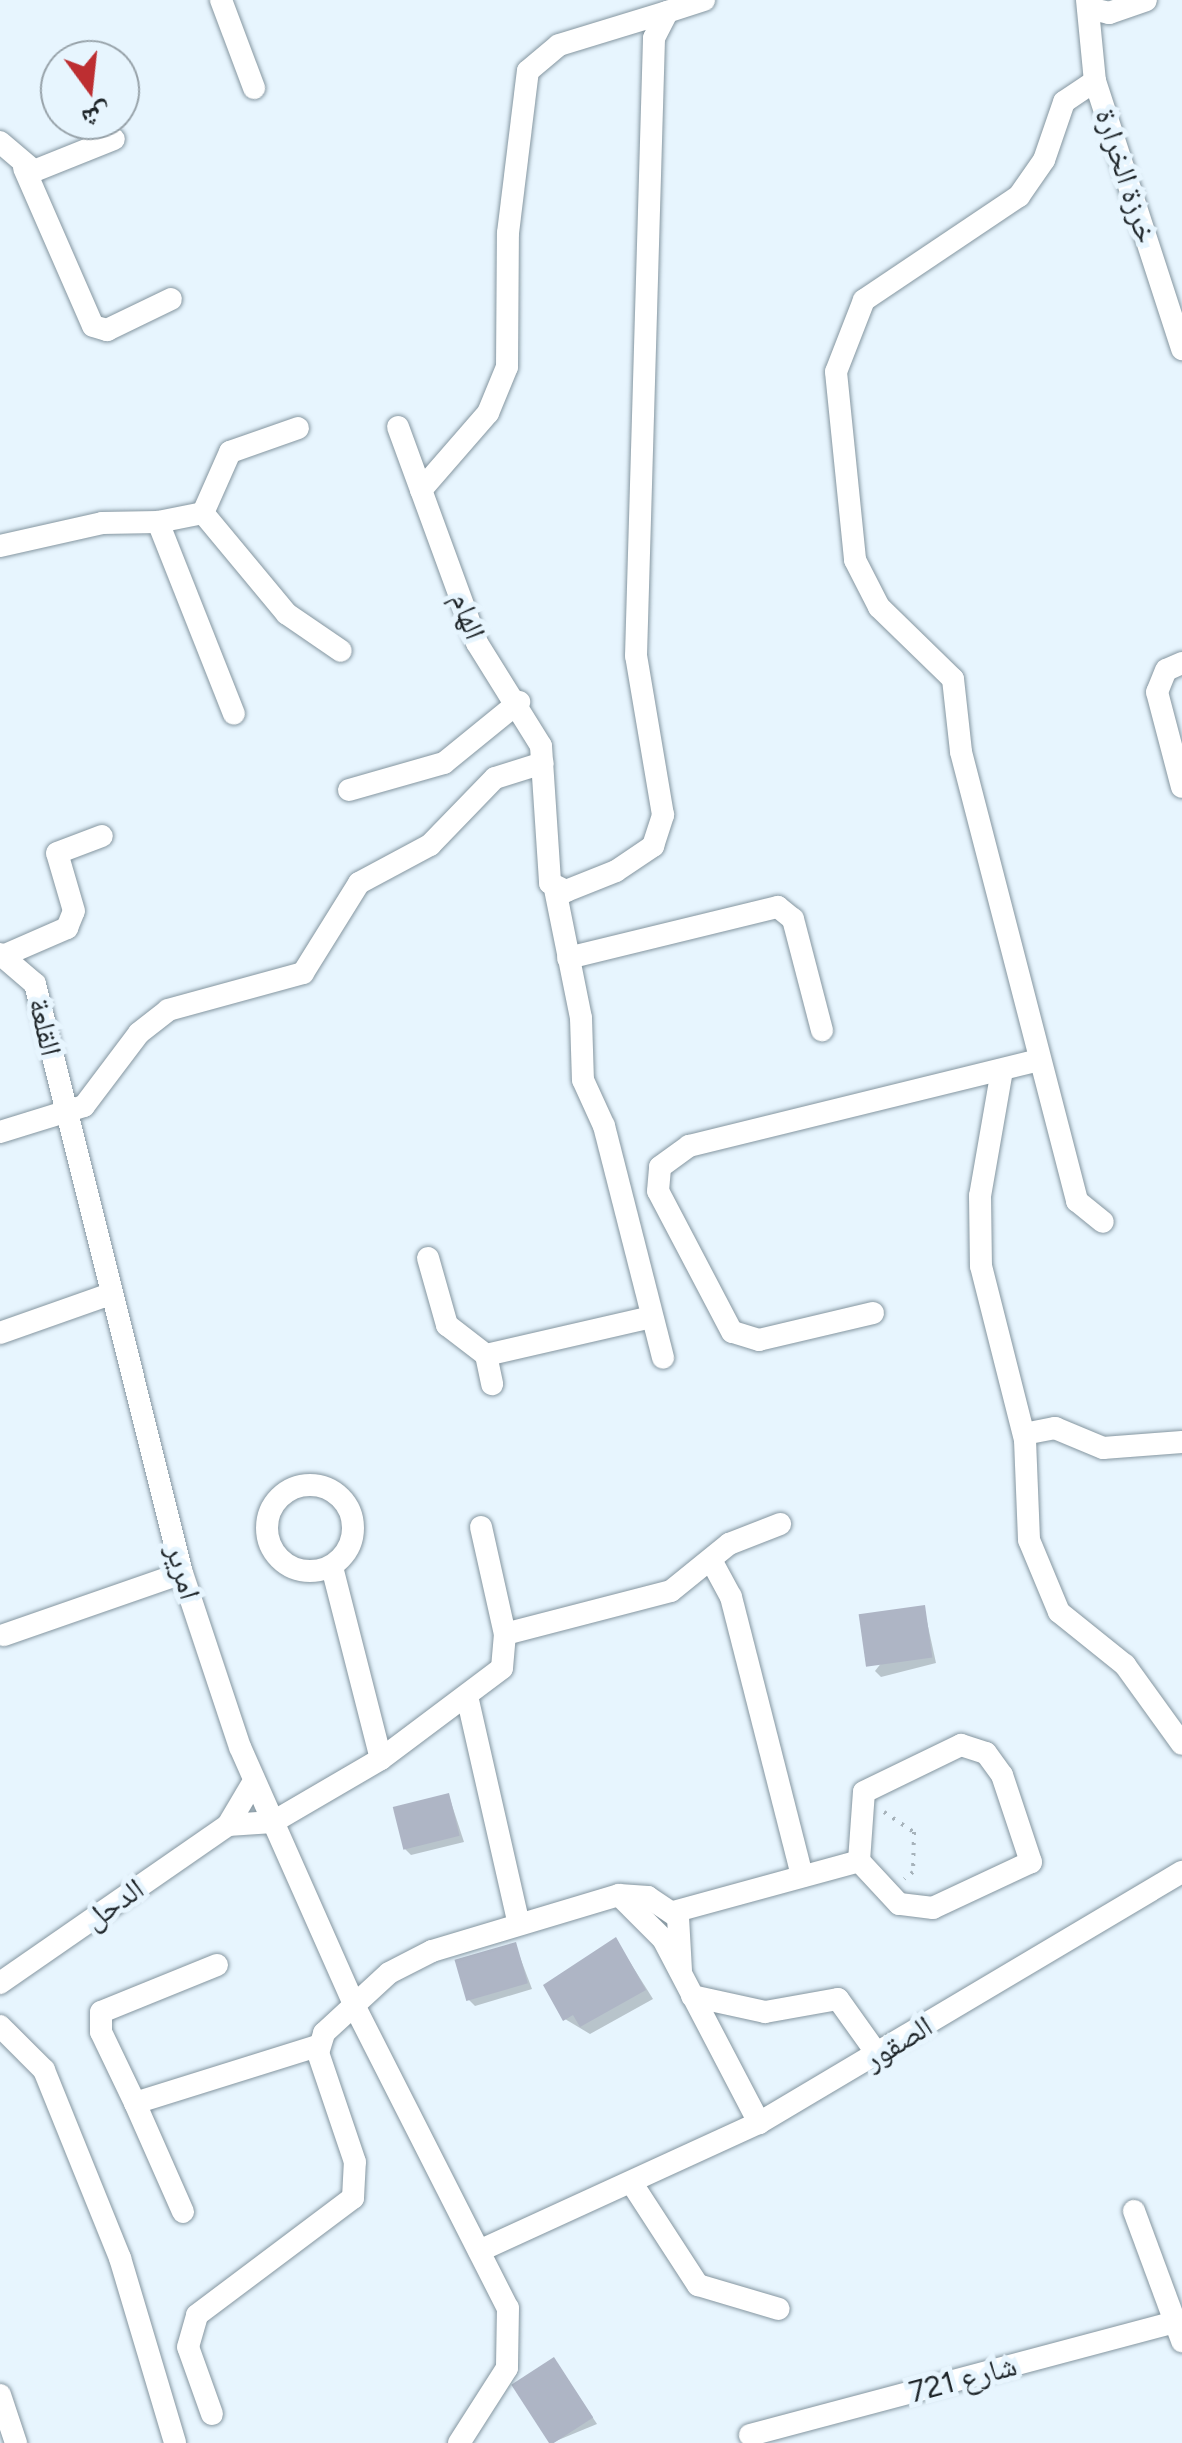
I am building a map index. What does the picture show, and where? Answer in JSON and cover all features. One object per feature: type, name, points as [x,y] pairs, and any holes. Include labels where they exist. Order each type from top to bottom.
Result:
[{"type":"street","points":[[222,0],[254,88]]},
{"type":"street","points":[[422,490],[488,413],[507,367],[510,219],[528,71],[559,45],[704,0]]},
{"type":"street","points":[[1088,4],[1108,13],[1146,0]]},
{"type":"street","name":"خرزة الخرارة","points":[[1088,4],[1095,80],[1182,349]]},
{"type":"street","points":[[556,888],[632,862],[663,824],[636,656],[650,86],[654,38],[667,12]]},
{"type":"street","points":[[1095,80],[1064,102],[1044,160],[1018,196],[864,300],[836,372],[855,560],[880,607],[953,679],[961,752],[1079,1207],[1103,1222]]},
{"type":"street","points":[[24,168],[47,170],[112,140]]},
{"type":"street","points":[[0,142],[24,168],[94,326],[107,330],[171,299]]},
{"type":"street","name":"الهام","points":[[398,427],[477,644],[519,702],[544,763],[543,797],[584,1089],[604,1126],[663,1358]]},
{"type":"street","points":[[203,513],[230,452],[298,428]]},
{"type":"street","points":[[0,546],[102,522],[158,522],[203,513]]},
{"type":"street","points":[[203,513],[287,614],[340,651]]},
{"type":"street","points":[[158,522],[234,714]]},
{"type":"street","points":[[1182,662],[1161,676],[1157,692],[1182,787]]},
{"type":"street","points":[[348,790],[444,763],[519,702]]},
{"type":"street","points":[[0,1132],[66,1117],[94,1098],[157,1017],[303,973],[358,883],[430,844],[495,778],[544,763]]},
{"type":"street","points":[[2,955],[67,928],[74,911],[57,853],[102,836]]},
{"type":"street","points":[[568,958],[778,907],[793,920],[822,1030]]},
{"type":"street","name":"القلعة","points":[[2,955],[35,984],[66,1117]]},
{"type":"street","points":[[873,1314],[759,1340],[732,1332],[658,1191],[660,1167],[689,1146],[1040,1060]]},
{"type":"street","points":[[1002,1070],[980,1196],[980,1266],[1024,1434],[1023,1518],[1051,1600],[1125,1665],[1182,1744]]},
{"type":"street","name":"امرير","points":[[66,1117],[182,1573],[254,1781],[356,2009]]},
{"type":"street","points":[[428,1258],[447,1325],[486,1354],[492,1384]]},
{"type":"street","points":[[0,1333],[110,1294]]},
{"type":"street","points":[[486,1354],[652,1317]]},
{"type":"street","points":[[1024,1434],[1055,1428],[1103,1448],[1182,1442]]},
{"type":"street","points":[[505,1634],[671,1591],[711,1560],[780,1524]]},
{"type":"street","points":[[228,1826],[273,1822],[381,1759],[502,1668],[505,1634],[481,1527]]},
{"type":"street","points":[[711,1560],[731,1598],[802,1876]]},
{"type":"street","points":[[332,1566],[381,1759]]},
{"type":"street","points":[[4,1635],[182,1573]]},
{"type":"street","points":[[467,1696],[518,1920]]},
{"type":"street","points":[[961,1745],[986,1754],[1002,1775],[1031,1862],[1018,1875],[933,1908],[900,1904],[859,1861],[864,1808],[877,1780],[961,1745]]},
{"type":"street","points":[[228,1826],[254,1781]]},
{"type":"street","name":"الدحل","points":[[0,1983],[228,1826]]},
{"type":"street","points":[[340,1972],[389,1972],[518,1920],[619,1895],[673,1912],[859,1861]]},
{"type":"street","name":"الصقور","points":[[479,2251],[760,2123],[1182,1872]]},
{"type":"street","points":[[619,1895],[648,1918],[681,1970],[760,2123]]},
{"type":"street","points":[[673,1912],[682,1927],[681,1970]]},
{"type":"street","points":[[183,2212],[101,2032],[101,2012],[216,1965]]},
{"type":"street","points":[[135,2103],[317,2046],[389,1972]]},
{"type":"street","points":[[692,1996],[765,2012],[838,1999],[878,2055]]},
{"type":"street","points":[[356,2009],[508,2308],[512,2348],[459,2443]]},
{"type":"street","points":[[0,2026],[44,2070],[120,2258],[175,2443]]},
{"type":"street","points":[[212,2414],[188,2346],[197,2315],[353,2198],[355,2162],[317,2046]]},
{"type":"street","points":[[631,2182],[698,2284],[779,2309]]},
{"type":"street","points":[[1134,2211],[1178,2332]]},
{"type":"street","name":"شارع 721","points":[[750,2435],[1178,2332]]},
{"type":"street","points":[[0,2395],[16,2443]]},
{"type":"path","points":[[864,1808],[892,1814],[914,1832],[913,1872],[886,1891]]},
{"type":"building","points":[[925,1605],[932,1657],[866,1667],[859,1614]]},
{"type":"building","points":[[449,1793],[460,1836],[403,1850],[393,1807]]},
{"type":"building","points":[[616,1937],[646,1990],[580,2027],[573,2015],[563,2021],[543,1985]]},
{"type":"building","points":[[516,1942],[528,1983],[466,2001],[454,1960]]},
{"type":"building","points":[[554,2357],[593,2417],[549,2443],[511,2385]]}]
